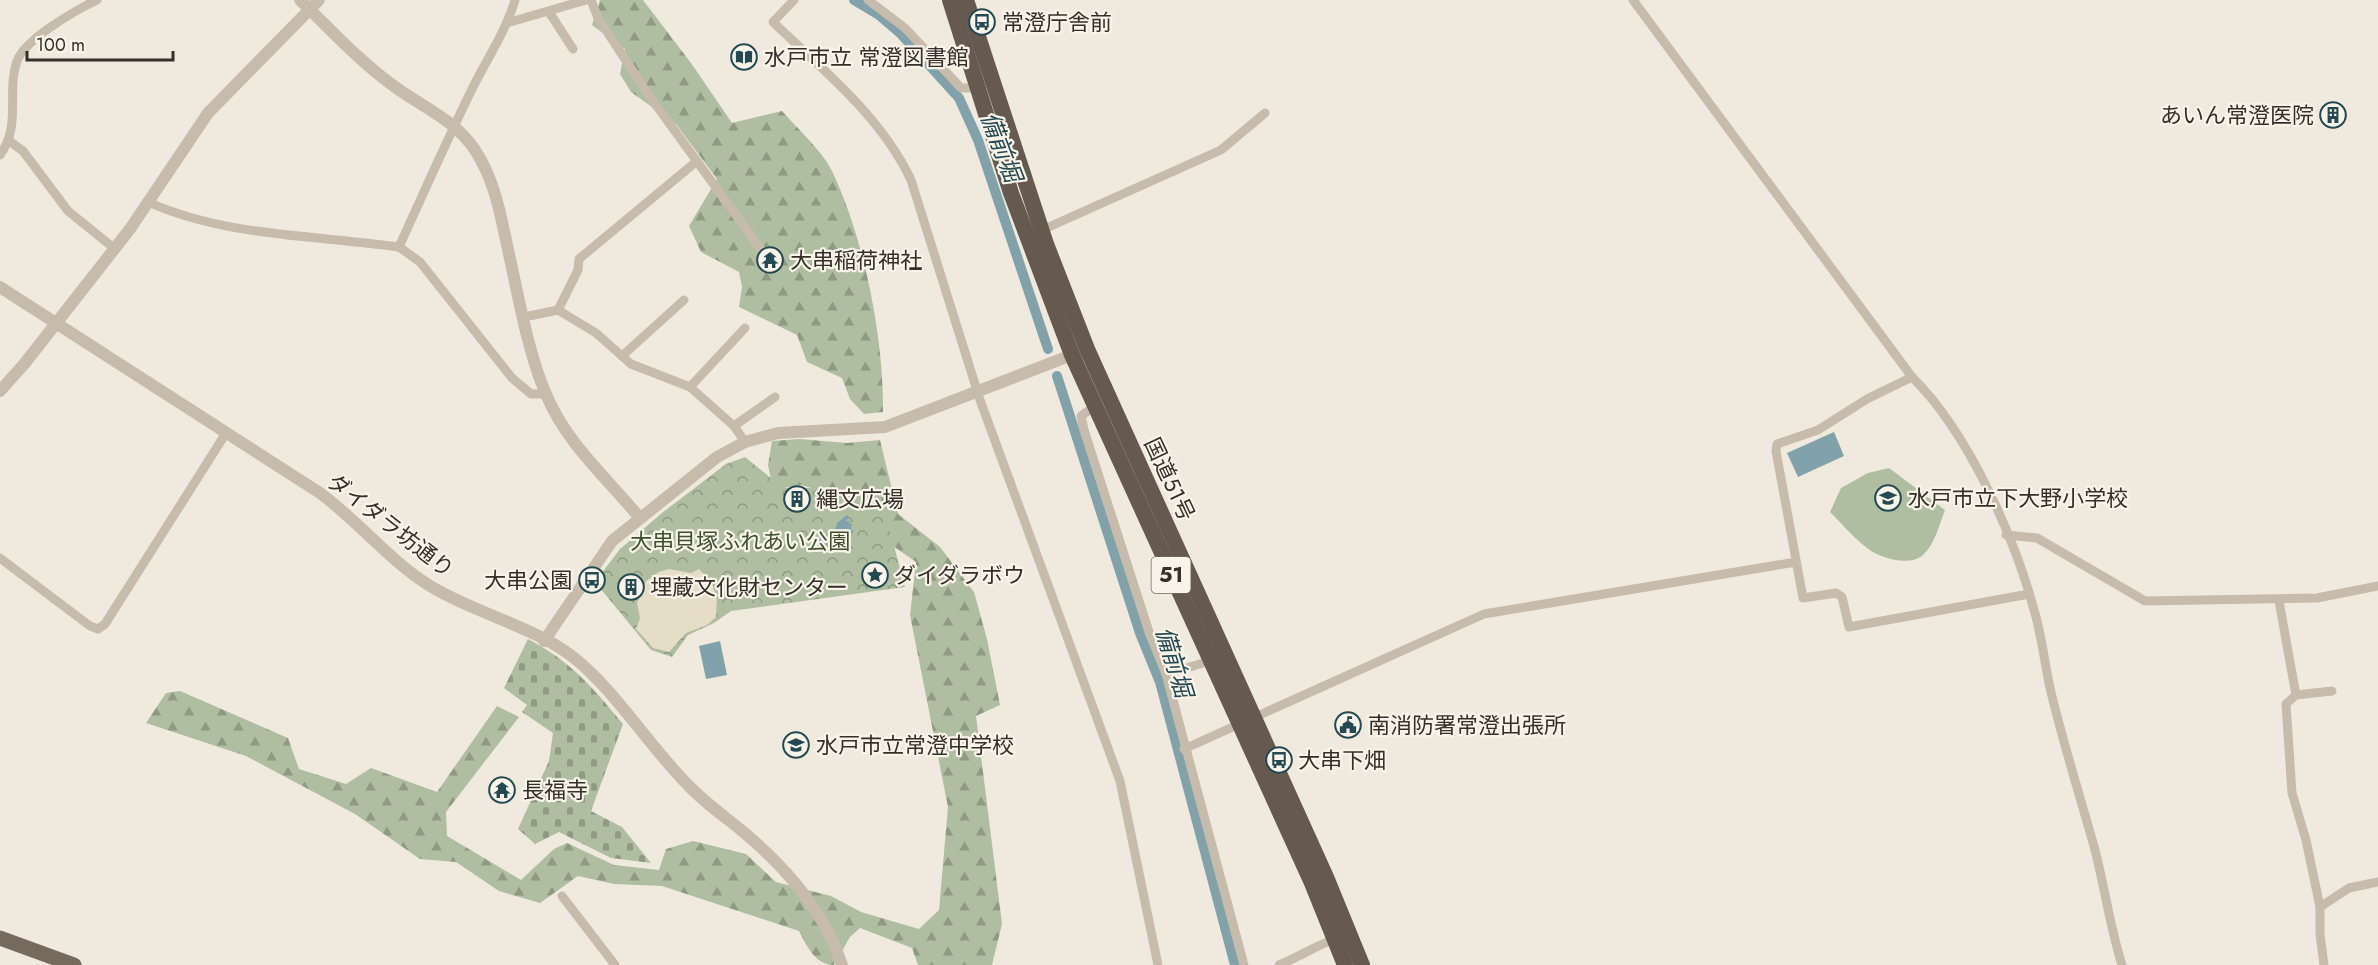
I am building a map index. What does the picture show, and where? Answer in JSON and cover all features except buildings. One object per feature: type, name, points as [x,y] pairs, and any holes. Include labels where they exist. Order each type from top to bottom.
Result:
[{"type":"highway","name":"国道51号","points":[[950,0],[1011,193],[1246,722],[1345,965]]},
{"type":"highway","name":"国道51号","points":[[966,0],[1042,230],[1095,406],[1210,662],[1246,722],[1326,877],[1362,965]]},
{"type":"main road","points":[[0,938],[74,965]]},
{"type":"street","points":[[0,155],[8,140],[14,118],[18,59],[34,40],[97,0]]},
{"type":"street","points":[[300,0],[314,5],[380,75],[454,126],[475,149],[488,173],[499,204],[524,317],[545,394],[581,451],[639,517]]},
{"type":"street","points":[[399,247],[454,126],[497,38],[507,23],[514,0]]},
{"type":"street","points":[[507,23],[588,0],[604,27],[697,161],[765,255]]},
{"type":"street","points":[[795,0],[773,22],[872,119],[903,164],[978,392],[1120,782],[1158,965]]},
{"type":"street","points":[[868,0],[905,28],[961,88],[978,88]]},
{"type":"street","points":[[1633,0],[1912,377],[1930,394],[1978,469],[2029,594],[2122,965]]},
{"type":"street","points":[[0,391],[115,249],[208,112],[314,5]]},
{"type":"street","points":[[549,12],[573,49]]},
{"type":"street","points":[[1042,230],[1221,150],[1265,113]]},
{"type":"street","points":[[8,140],[23,151],[68,211],[115,249]]},
{"type":"street","points":[[558,310],[578,270],[579,259],[697,161]]},
{"type":"street","points":[[148,202],[193,219],[232,226],[399,247],[420,262],[512,378],[531,394],[545,394]]},
{"type":"street","name":"ダイダラ坊通り","points":[[0,287],[337,506],[391,556],[426,583],[459,602],[564,651],[585,668],[689,787],[770,855],[789,875],[824,923],[842,965]]},
{"type":"street","points":[[622,356],[684,300]]},
{"type":"street","points":[[524,317],[558,310],[596,333],[622,356],[646,371],[690,387],[734,426],[745,442]]},
{"type":"street","points":[[690,387],[745,328]]},
{"type":"street","points":[[544,641],[605,550],[639,517],[717,457],[745,442],[778,433],[885,428],[1080,352]]},
{"type":"street","points":[[1912,377],[1867,399],[1818,430],[1777,444],[1776,451],[1803,598],[1836,593],[1842,597],[1849,627],[2029,594]]},
{"type":"street","points":[[734,426],[775,397]]},
{"type":"street","points":[[1095,406],[1081,416],[1084,430],[1149,632],[1166,674],[1184,749],[1244,965]]},
{"type":"street","points":[[0,558],[90,626],[98,629],[105,624],[226,433]]},
{"type":"street","points":[[2006,535],[2037,538],[2145,601],[2279,601],[2317,598],[2378,586]]},
{"type":"street","points":[[1184,749],[1492,612],[1796,562]]},
{"type":"street","points":[[2279,601],[2296,694]]},
{"type":"street","points":[[1166,674],[1210,662]]},
{"type":"street","points":[[2324,965],[2320,907],[2306,840],[2292,793],[2286,704],[2296,694],[2332,691]]},
{"type":"street","points":[[2320,907],[2358,884],[2378,882]]},
{"type":"street","points":[[562,896],[615,965]]},
{"type":"street","points":[[1279,965],[1299,957],[1311,948],[1335,939]]},
{"type":"green space","points":[[600,0],[643,0],[691,63],[732,123],[782,111],[828,164],[854,227],[870,289],[880,353],[883,412],[864,414],[850,399],[842,378],[807,362],[797,335],[739,307],[742,287],[739,272],[701,252],[689,226],[717,179],[676,124],[631,92],[620,74],[625,49],[592,25]]},
{"type":"green space","points":[[799,439],[847,443],[880,440],[898,514],[940,547],[974,592],[987,639],[1000,705],[976,716],[1002,924],[992,965],[918,965],[912,948],[860,928],[850,937],[834,965],[827,964],[812,954],[799,931],[662,886],[614,884],[578,876],[540,903],[499,891],[456,862],[420,859],[355,814],[246,756],[146,723],[166,693],[180,691],[288,738],[299,769],[346,784],[371,768],[437,792],[497,706],[519,717],[446,812],[447,836],[521,880],[554,849],[567,843],[614,865],[659,870],[666,849],[693,841],[746,854],[776,882],[831,896],[861,912],[919,929],[939,910],[948,807],[910,615],[916,562],[880,537],[852,500],[801,485],[773,490],[768,465],[772,441]]},
{"type":"green space","name":"大串貝塚ふれあい公園","points":[[745,457],[783,488],[827,488],[880,493],[905,587],[731,611],[714,623],[688,635],[672,657],[651,650],[595,582],[620,549],[662,513],[726,464]]},
{"type":"green space","points":[[1889,468],[1945,510],[1931,545],[1917,559],[1895,560],[1872,552],[1830,512],[1841,488],[1868,473]]},
{"type":"green space","points":[[528,639],[569,666],[623,724],[591,811],[622,827],[651,863],[611,858],[559,832],[535,844],[518,829],[549,761],[553,733],[522,712],[527,705],[504,688]]},
{"type":"shaded area","points":[[669,569],[691,573],[699,569],[712,583],[717,599],[716,617],[707,625],[686,633],[669,652],[653,648],[636,629],[640,618],[637,603],[646,581],[659,572]]},
{"type":"water","points":[[1834,432],[1844,456],[1798,477],[1787,453]]},
{"type":"water","points":[[847,515],[849,517],[846,521],[851,521],[848,524],[852,523],[851,530],[854,531],[838,545],[818,551],[814,544],[821,537],[835,531],[837,523]]},
{"type":"water","points":[[720,641],[727,675],[706,679],[699,646]]},
{"type":"waterway","name":"備前堀","points":[[854,0],[879,15],[900,33],[959,98],[978,140],[1048,349]]},
{"type":"waterway","name":"備前堀","points":[[1057,376],[1140,633],[1160,682],[1235,965]]},
{"type":"place","name":"常澄庁舎前","points":[[982,22]]},
{"type":"place","name":"水戸市立 常澄図書館","points":[[744,57]]},
{"type":"place","name":"あいん常澄医院","points":[[2333,115]]},
{"type":"place","name":"大串稲荷神社","points":[[770,260]]},
{"type":"place","name":"水戸市立下大野小学校","points":[[1888,498]]},
{"type":"place","name":"縄文広場","points":[[797,499]]},
{"type":"place","name":"ダイダラボウ","points":[[875,575]]},
{"type":"place","name":"大串公園","points":[[592,580]]},
{"type":"place","name":"埋蔵文化財センター","points":[[631,587]]},
{"type":"place","name":"南消防署常澄出張所","points":[[1348,725]]},
{"type":"place","name":"水戸市立常澄中学校","points":[[796,745]]},
{"type":"place","name":"大串下畑","points":[[1279,760]]},
{"type":"place","name":"長福寺","points":[[502,790]]}]
